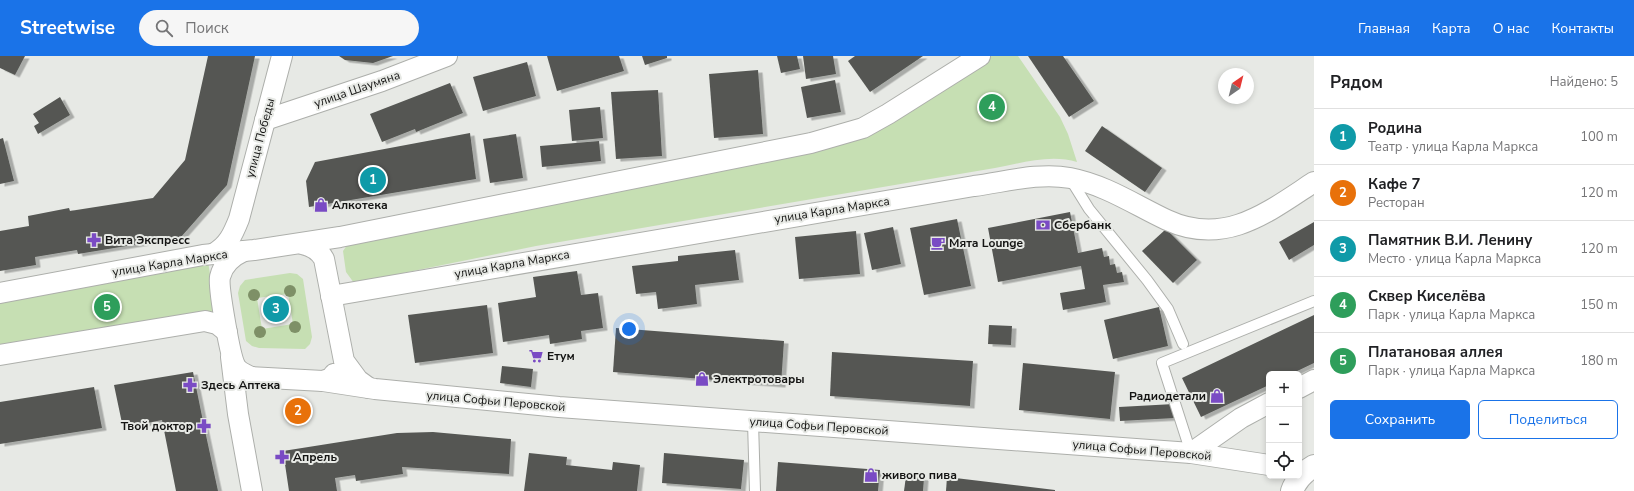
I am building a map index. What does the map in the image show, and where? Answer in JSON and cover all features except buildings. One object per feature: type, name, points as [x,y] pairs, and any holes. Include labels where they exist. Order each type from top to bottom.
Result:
[{"type":"main road","points":[[1292,491],[1306,469]]},
{"type":"street","name":"улица Победы","points":[[235,244],[282,56]]},
{"type":"street","name":"улица Шаумяна","points":[[265,120],[382,81],[447,56]]},
{"type":"street","name":"улица Карла Маркса","points":[[0,293],[235,244],[302,244],[340,237],[768,152],[839,136],[863,128],[888,114],[980,56]]},
{"type":"street","name":"улица Карла Маркса","points":[[331,296],[974,186],[1050,176],[1070,178],[1097,185],[1125,197],[1168,220],[1187,227],[1211,230],[1236,226],[1260,217],[1314,182]]},
{"type":"street","points":[[324,260],[329,246],[340,237]]},
{"type":"street","points":[[235,244],[219,278],[235,392],[252,491]]},
{"type":"street","points":[[302,244],[309,245],[315,249],[324,260],[340,348],[344,361],[358,380],[369,388]]},
{"type":"street","points":[[0,355],[205,322],[217,324],[227,332]]},
{"type":"street","points":[[323,381],[331,378],[338,370],[340,348]]},
{"type":"street","points":[[230,353],[236,368],[242,373],[251,376]]},
{"type":"street","points":[[235,392],[238,383],[251,376]]},
{"type":"street","name":"улица Софьи Перовской","points":[[251,376],[323,381],[369,388],[559,407],[1191,453],[1266,465]]},
{"type":"street","points":[[1302,386],[1314,380]]},
{"type":"street","points":[[1191,453],[1241,418],[1266,405]]},
{"type":"lane","points":[[1070,178],[1089,209],[1147,280],[1168,309],[1183,344]]},
{"type":"lane","points":[[1191,453],[1162,363],[1314,301]]},
{"type":"lane","points":[[753,422],[755,491]]},
{"type":"green space","points":[[985,56],[1018,56],[1060,117],[1068,134],[1077,162],[1057,159],[1036,160],[536,246],[354,283],[346,272],[343,251],[352,238],[838,140]]},
{"type":"green space","points":[[208,261],[216,314],[0,348],[0,300]]},
{"type":"green space","points":[[290,273],[297,274],[303,279],[312,337],[310,344],[305,349],[259,348],[252,346],[246,341],[238,293],[240,286],[245,280]],"holes":[[[288,294],[293,324],[262,329],[257,298]]]},
{"type":"place","name":"Сквер Киселёва","points":[[992,107]]},
{"type":"place","name":"Родина","points":[[373,180]]},
{"type":"place","name":"Алкотека","points":[[321,205]]},
{"type":"place","name":"Сбербанк","points":[[1043,225]]},
{"type":"place","name":"Вита Экспресс","points":[[94,240]]},
{"type":"place","name":"Мята Lounge","points":[[938,243]]},
{"type":"place","name":"Платановая аллея","points":[[107,307]]},
{"type":"place","name":"Памятник В.И. Ленину","points":[[276,309]]},
{"type":"place","name":"Етум","points":[[536,356]]},
{"type":"place","name":"Электротовары","points":[[702,379]]},
{"type":"place","name":"Здесь Аптека","points":[[190,385]]},
{"type":"place","name":"Радиодетали","points":[[1217,396]]},
{"type":"place","name":"Кафе 7","points":[[298,411]]},
{"type":"place","name":"Твой доктор","points":[[204,426]]},
{"type":"place","name":"Апрель","points":[[282,457]]},
{"type":"place","name":"живого пива","points":[[871,475]]}]
